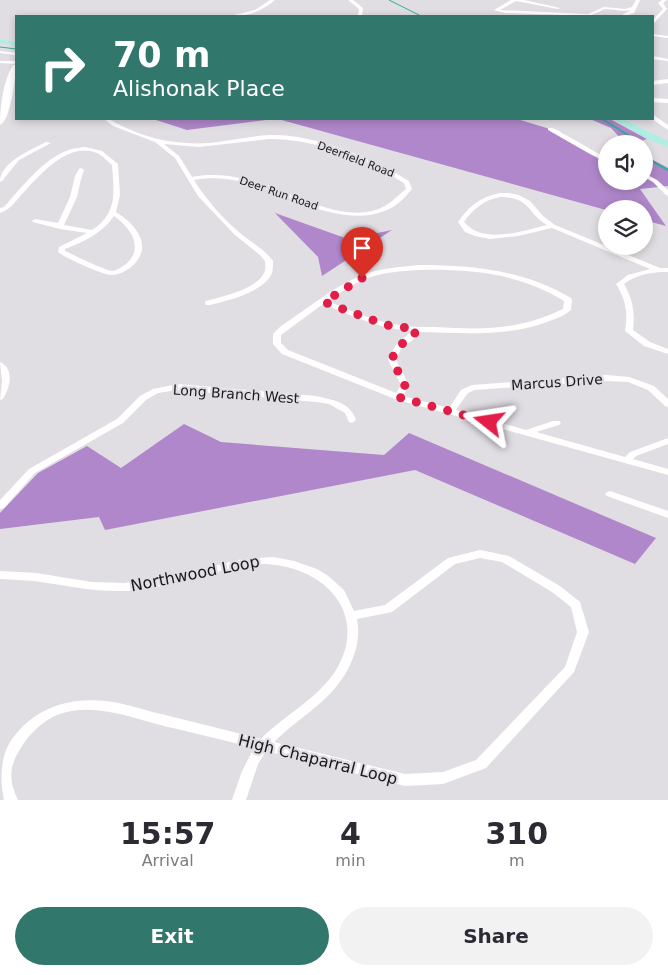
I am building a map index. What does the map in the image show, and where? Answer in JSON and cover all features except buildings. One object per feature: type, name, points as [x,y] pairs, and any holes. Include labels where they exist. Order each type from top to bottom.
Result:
[{"type":"main road","points":[[0,42],[15,44]]},
{"type":"main road","points":[[619,120],[650,138],[668,144]]},
{"type":"street","points":[[237,15],[256,11],[273,0]]},
{"type":"street","points":[[350,0],[361,9],[360,15]]},
{"type":"street","points":[[558,8],[528,4],[515,0],[496,10],[505,12],[589,15],[604,8],[625,10],[634,8]]},
{"type":"street","points":[[624,15],[632,12],[638,0]]},
{"type":"street","points":[[654,22],[665,9],[660,3],[665,0]]},
{"type":"street","points":[[654,35],[668,37]]},
{"type":"street","points":[[0,52],[15,54]]},
{"type":"street","points":[[654,57],[668,60]]},
{"type":"street","points":[[0,62],[15,63]]},
{"type":"street","points":[[0,123],[14,83],[13,71],[15,68]]},
{"type":"street","points":[[654,83],[668,81]]},
{"type":"street","points":[[654,100],[668,101]]},
{"type":"street","points":[[654,118],[668,128]]},
{"type":"street","points":[[108,120],[157,141],[177,158],[200,195],[237,234],[263,253],[269,261],[268,273],[260,283],[246,291],[209,303]]},
{"type":"street","points":[[550,129],[598,156]]},
{"type":"street","name":"Deerfield Road","points":[[157,141],[199,145],[278,137],[296,139],[328,147],[364,160],[399,176],[407,182],[409,189],[392,204],[368,213]]},
{"type":"street","points":[[0,180],[17,159],[48,143]]},
{"type":"street","points":[[0,211],[6,208],[55,158],[76,149],[88,149],[100,152],[115,164],[116,203],[113,213],[104,224],[83,239],[62,248],[62,252],[111,273],[120,271],[133,262],[140,253],[140,244],[125,219],[113,213]]},
{"type":"street","points":[[60,227],[74,194],[77,176],[81,170]]},
{"type":"street","name":"Deer Run Road","points":[[190,179],[213,176],[235,178],[265,186],[328,210],[359,214],[368,213]]},
{"type":"street","points":[[653,180],[668,194]]},
{"type":"street","points":[[553,226],[505,236],[486,236],[464,228],[461,222],[467,212],[479,201],[498,196],[520,198],[529,203],[538,216],[553,226],[657,269],[668,270]]},
{"type":"street","points":[[35,221],[92,232]]},
{"type":"street","points":[[324,302],[386,325],[416,329],[479,331],[521,328],[550,319],[567,310],[568,300],[558,292],[540,284],[481,270],[436,267],[397,269],[372,274],[353,283],[324,302],[278,334],[277,344],[280,349],[398,397],[668,472]]},
{"type":"street","points":[[657,269],[627,277],[620,284],[630,299],[632,314],[629,331],[647,344],[668,352]]},
{"type":"street","points":[[398,397],[405,385],[392,360],[395,348],[409,339],[416,332],[416,329]]},
{"type":"street","points":[[0,365],[4,368],[7,379],[0,397]]},
{"type":"street","name":"Marcus Drive","points":[[451,412],[464,392],[472,388],[606,378],[629,380],[641,384],[661,395],[668,404]]},
{"type":"street","name":"Long Branch West","points":[[0,506],[32,471],[120,420],[143,398],[156,391],[178,387],[316,399],[332,402],[349,412],[352,420]]},
{"type":"street","points":[[526,432],[556,423]]},
{"type":"street","points":[[627,460],[633,454],[668,442]]},
{"type":"street","points":[[610,494],[668,515]]},
{"type":"street","name":"High Chaparral Loop","points":[[11,800],[5,785],[7,763],[18,740],[28,727],[57,710],[81,705],[106,706],[405,780],[443,778],[481,764],[570,669],[583,632],[576,605],[556,589],[505,559],[480,554],[452,560],[388,609],[352,616]]},
{"type":"street","name":"Northwood Loop","points":[[0,574],[41,578],[100,588],[140,586],[176,579],[233,563],[267,560],[298,566],[321,575],[340,592],[352,616],[352,639],[347,660],[322,696],[262,745],[246,775],[239,800]]},
{"type":"shaded area","points":[[156,120],[266,120],[187,130]]},
{"type":"shaded area","points":[[282,120],[520,120],[563,133],[580,146],[598,154],[598,190],[641,190],[648,200],[598,200],[598,208]]},
{"type":"shaded area","points":[[592,120],[612,120],[640,135],[618,135],[611,128]]},
{"type":"shaded area","points":[[653,160],[668,168],[668,186],[653,188]]},
{"type":"shaded area","points":[[653,208],[666,226],[653,222]]},
{"type":"shaded area","points":[[275,213],[348,239],[392,230],[322,276],[318,257]]},
{"type":"shaded area","points":[[184,424],[221,442],[384,455],[409,433],[656,538],[635,564],[415,470],[105,530],[99,517],[0,529],[0,513],[38,473],[87,446],[121,468]]},
{"type":"waterway","points":[[389,0],[419,15]]},
{"type":"waterway","points":[[0,47],[15,49]]},
{"type":"waterway","points":[[604,120],[628,135]]},
{"type":"waterway","points":[[653,162],[668,170]]},
{"type":"route","points":[[362,278],[324,302],[386,325],[416,329],[416,332],[409,339],[395,348],[392,360],[405,385],[404,390],[398,397],[489,422]]}]
